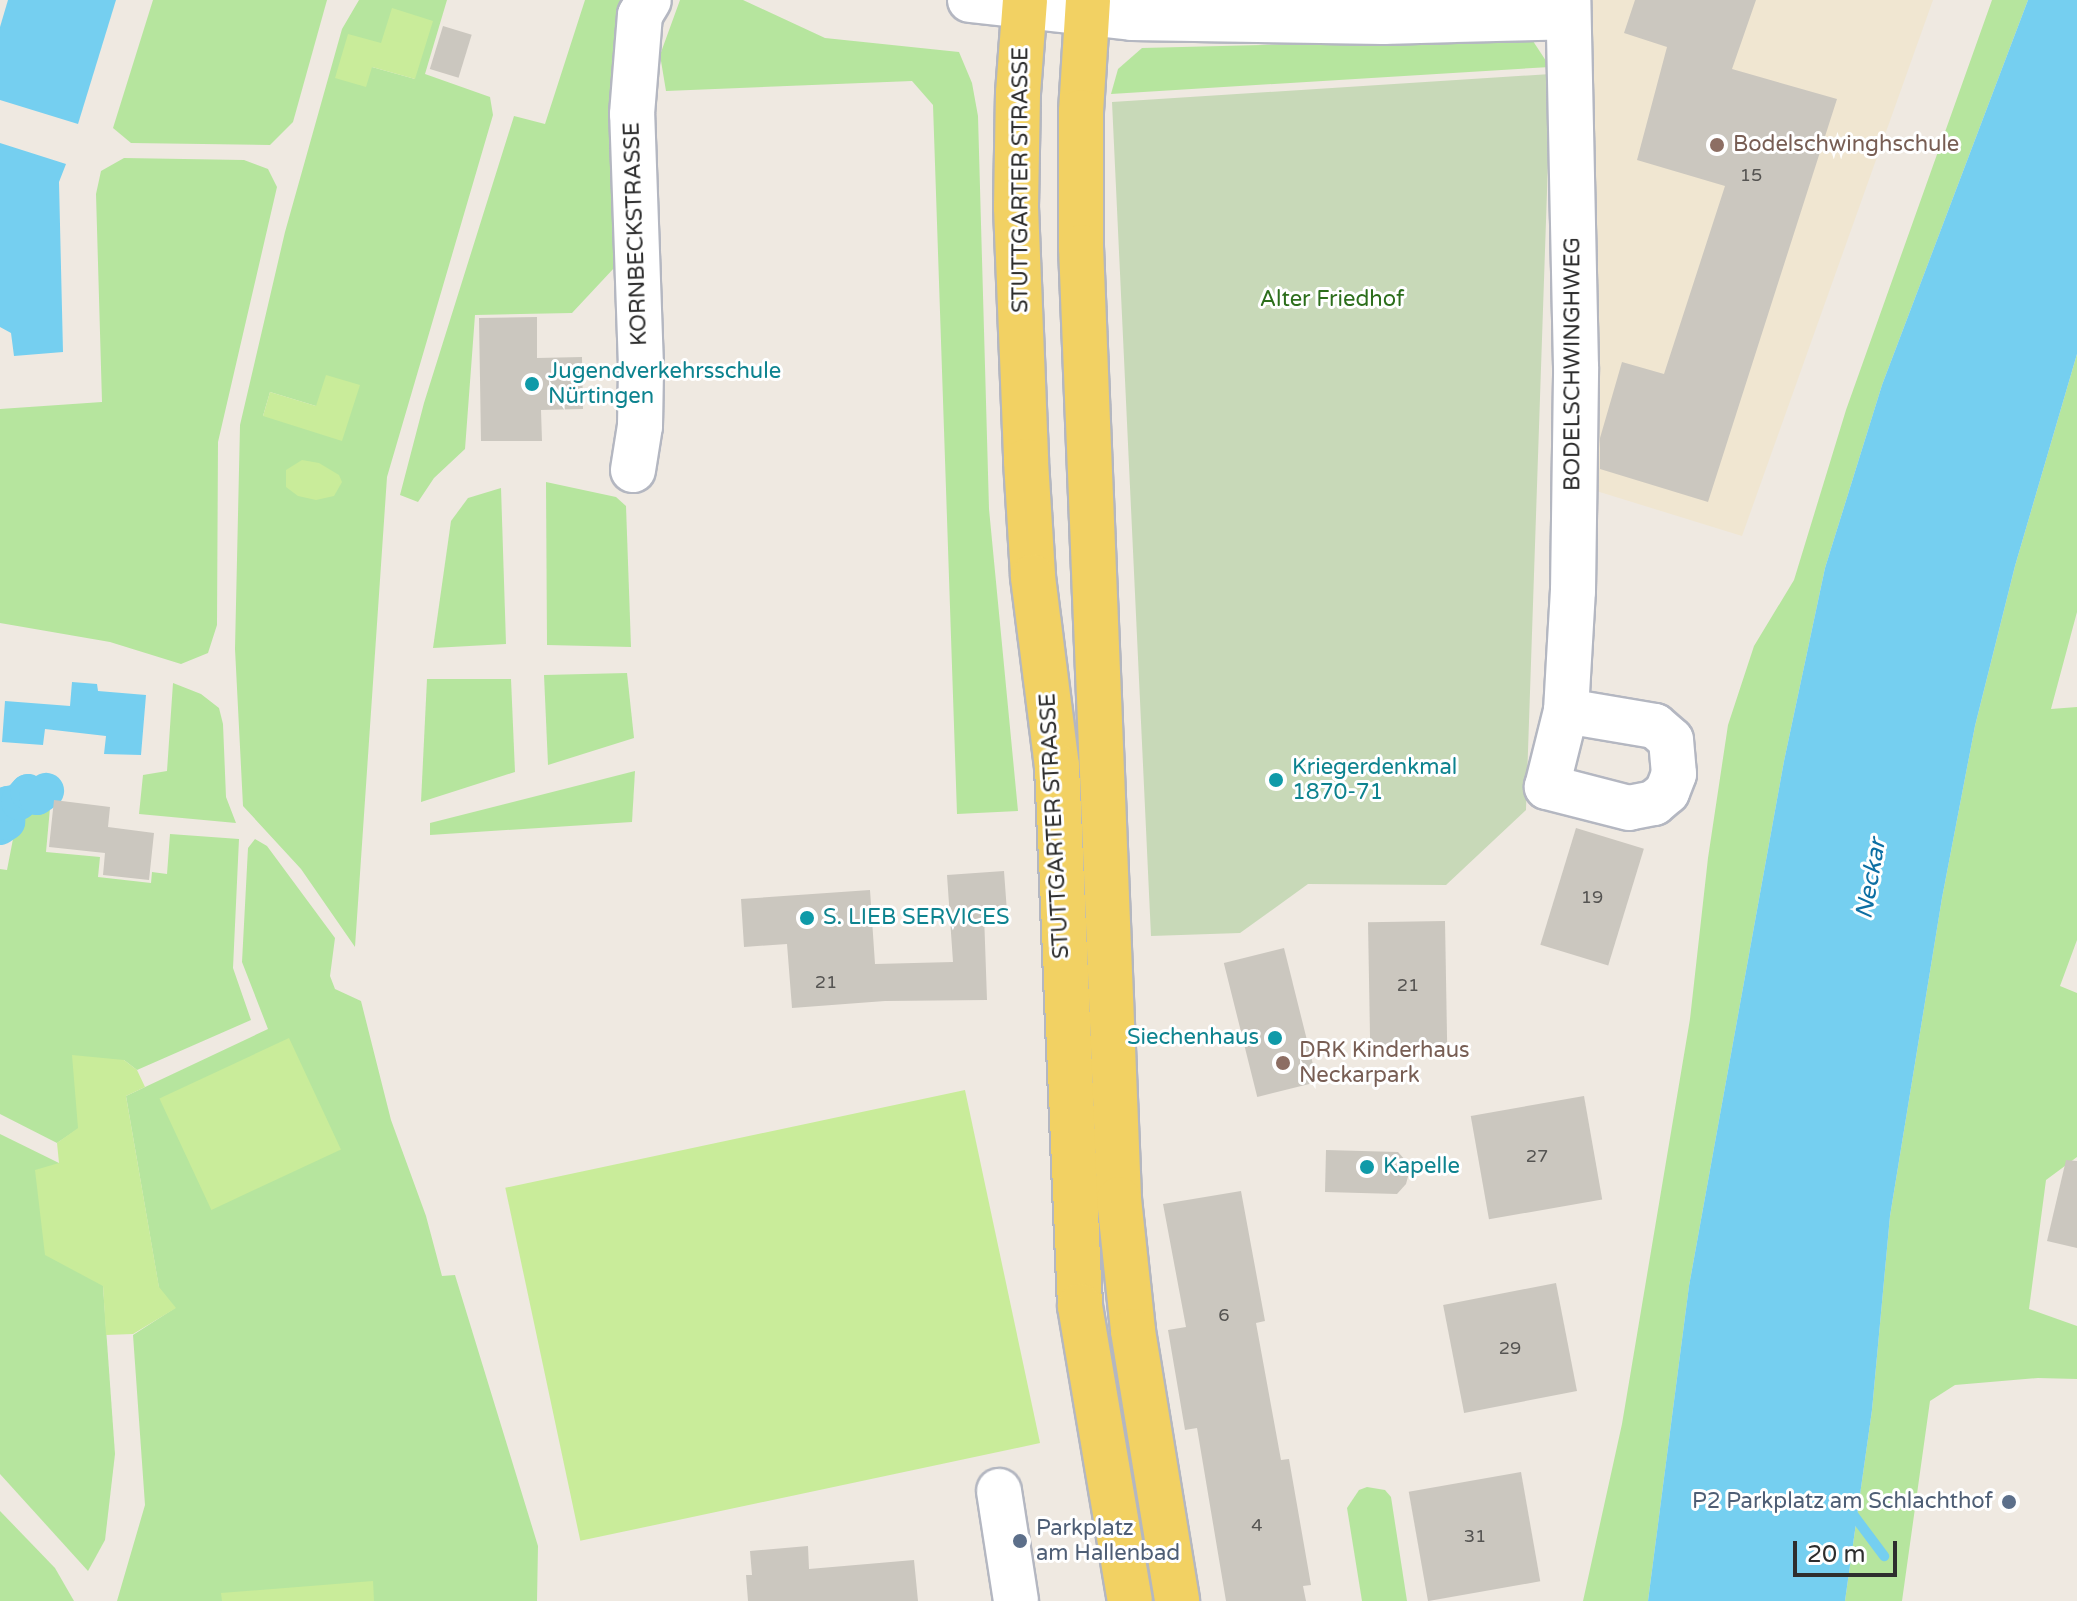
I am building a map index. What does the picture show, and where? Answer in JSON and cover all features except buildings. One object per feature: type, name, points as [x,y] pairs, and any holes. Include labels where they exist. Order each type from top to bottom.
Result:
[{"type":"main road","name":"STUTTGARTER STRASSE","points":[[1024,3],[1016,207],[1026,461],[1033,577],[1057,766],[1080,1306],[1130,1601]]},
{"type":"main road","points":[[1087,6],[1081,247],[1119,1199],[1133,1331],[1177,1601]]},
{"type":"street","name":"KORNBECKSTRASSE","points":[[633,470],[640,426],[641,367],[632,114],[640,15],[649,0]]},
{"type":"street","points":[[970,0],[1087,6]]},
{"type":"street","name":"BODELSCHWINGHWEG","points":[[1087,6],[1132,18],[1294,22],[1568,9],[1576,367],[1573,591],[1566,711]]},
{"type":"street","points":[[999,1491],[1016,1601]]},
{"type":"shaded area","points":[[1588,0],[1933,0],[1742,536],[1577,485]]},
{"type":"green space","points":[[153,0],[327,0],[293,122],[270,145],[131,143],[113,128]]},
{"type":"green space","points":[[359,0],[447,0],[425,74],[490,97],[493,115],[387,477],[355,947],[301,869],[243,806],[235,649],[240,425],[285,232],[342,29]],"holes":[[[381,44],[415,79],[372,67]],[[270,392],[316,406],[263,416]]]},
{"type":"green space","points":[[585,0],[626,0],[619,22],[611,79],[615,267],[572,313],[475,315],[465,449],[434,478],[418,502],[400,495],[424,403],[514,116],[545,124]]},
{"type":"green space","points":[[680,0],[743,0],[825,38],[959,52],[972,83],[978,116],[989,509],[1018,811],[957,814],[933,105],[912,81],[666,91],[660,55]]},
{"type":"green space","points":[[1992,0],[2028,0],[1882,385],[1825,568],[1784,761],[1689,1286],[1648,1601],[1583,1601],[1622,1424],[1690,1019],[1708,858],[1728,725],[1754,646],[1794,580],[1846,410]]},
{"type":"green space","points":[[392,8],[433,21],[415,79],[372,67],[366,87],[335,78],[348,34],[381,43]]},
{"type":"green space","points":[[1531,38],[1550,67],[1111,94],[1118,69],[1142,48]]},
{"type":"green space","name":"Alter Friedhof","points":[[1551,74],[1526,810],[1446,885],[1308,884],[1240,933],[1151,936],[1112,102]]},
{"type":"green space","points":[[124,158],[244,160],[268,169],[277,187],[218,442],[217,625],[208,653],[181,664],[110,642],[0,623],[0,409],[102,402],[96,194],[101,171]]},
{"type":"green space","points":[[2077,354],[2077,612],[2051,709],[2077,707],[2077,940],[2060,986],[2077,993],[2077,1157],[2046,1180],[2029,1309],[2077,1326],[2077,1379],[2038,1378],[1955,1385],[1930,1401],[1902,1601],[1845,1601],[1872,1410],[1890,1216],[1942,898],[1975,726],[2015,566]]},
{"type":"green space","points":[[326,375],[360,385],[342,441],[263,416],[270,392],[316,406]]},
{"type":"green space","points":[[302,460],[319,463],[339,475],[342,482],[334,496],[316,500],[298,496],[286,487],[286,470]]},
{"type":"green space","points":[[546,482],[616,497],[626,506],[631,647],[547,645]]},
{"type":"green space","points":[[501,488],[506,644],[433,648],[451,521],[468,498]]},
{"type":"green space","points":[[627,673],[634,738],[548,765],[544,675]]},
{"type":"green space","points":[[427,679],[511,679],[515,772],[421,802]]},
{"type":"green space","points":[[173,683],[201,694],[219,708],[223,724],[226,797],[236,823],[139,814],[143,775],[167,771]]},
{"type":"green space","points":[[635,771],[632,822],[430,835],[430,823]]},
{"type":"green space","points":[[50,808],[46,852],[100,857],[98,877],[151,883],[152,872],[167,874],[170,834],[239,839],[233,968],[251,1020],[137,1070],[124,1060],[78,1129],[57,1143],[0,1114],[0,869],[7,870],[18,813]]},
{"type":"green space","points":[[255,839],[267,846],[335,938],[330,976],[335,989],[361,1001],[391,1120],[426,1216],[442,1276],[455,1275],[538,1546],[537,1601],[117,1601],[145,1505],[133,1335],[175,1308],[159,1288],[126,1096],[268,1029],[242,962],[248,848]]},
{"type":"green space","points":[[289,1038],[341,1149],[211,1210],[159,1098]]},
{"type":"green space","points":[[72,1055],[124,1060],[137,1070],[145,1087],[126,1096],[159,1287],[176,1308],[133,1334],[106,1335],[103,1286],[45,1255],[35,1170],[59,1163],[57,1143],[78,1128]]},
{"type":"green space","points":[[965,1090],[1040,1443],[580,1541],[505,1188]]},
{"type":"green space","points":[[0,1134],[59,1163],[103,1286],[115,1454],[105,1540],[88,1571],[0,1474]]},
{"type":"green space","points":[[1367,1487],[1385,1490],[1391,1497],[1407,1601],[1362,1601],[1347,1508],[1359,1490]]},
{"type":"green space","points":[[0,1511],[55,1568],[74,1601],[0,1601]]},
{"type":"green space","points":[[373,1581],[374,1601],[222,1601],[221,1593]]},
{"type":"water","points":[[8,0],[116,0],[78,124],[0,100],[0,27]]},
{"type":"water","name":"Neckar","points":[[2028,0],[2077,0],[2077,354],[2015,566],[1975,726],[1942,898],[1890,1216],[1872,1410],[1845,1601],[1648,1601],[1689,1286],[1784,761],[1825,568],[1882,385]]},
{"type":"water","points":[[0,143],[66,164],[59,182],[63,352],[14,356],[11,333],[0,327]]},
{"type":"water","points":[[72,682],[97,684],[98,691],[146,695],[141,755],[104,754],[106,736],[45,729],[43,745],[2,742],[5,701],[70,706]]},
{"type":"waterway","points":[[0,827],[7,822],[8,804],[19,802],[28,792],[37,797],[46,791]]},
{"type":"waterway","points":[[1849,1509],[1884,1556]]},
{"type":"place","name":"Bodelschwinghschule","points":[[1717,145]]},
{"type":"place","name":"Jugendverkehrsschule Nürtingen","points":[[532,384]]},
{"type":"place","name":"Kriegerdenkmal 1870-71","points":[[1276,780]]},
{"type":"place","name":"S. LIEB SERVICES","points":[[807,918]]},
{"type":"place","name":"Siechenhaus","points":[[1275,1038]]},
{"type":"place","name":"DRK Kinderhaus Neckarpark","points":[[1283,1063]]},
{"type":"place","name":"Kapelle","points":[[1367,1167]]},
{"type":"place","name":"P2 Parkplatz am Schlachthof","points":[[2009,1502]]},
{"type":"place","name":"Parkplatz am Hallenbad","points":[[1020,1541]]}]
